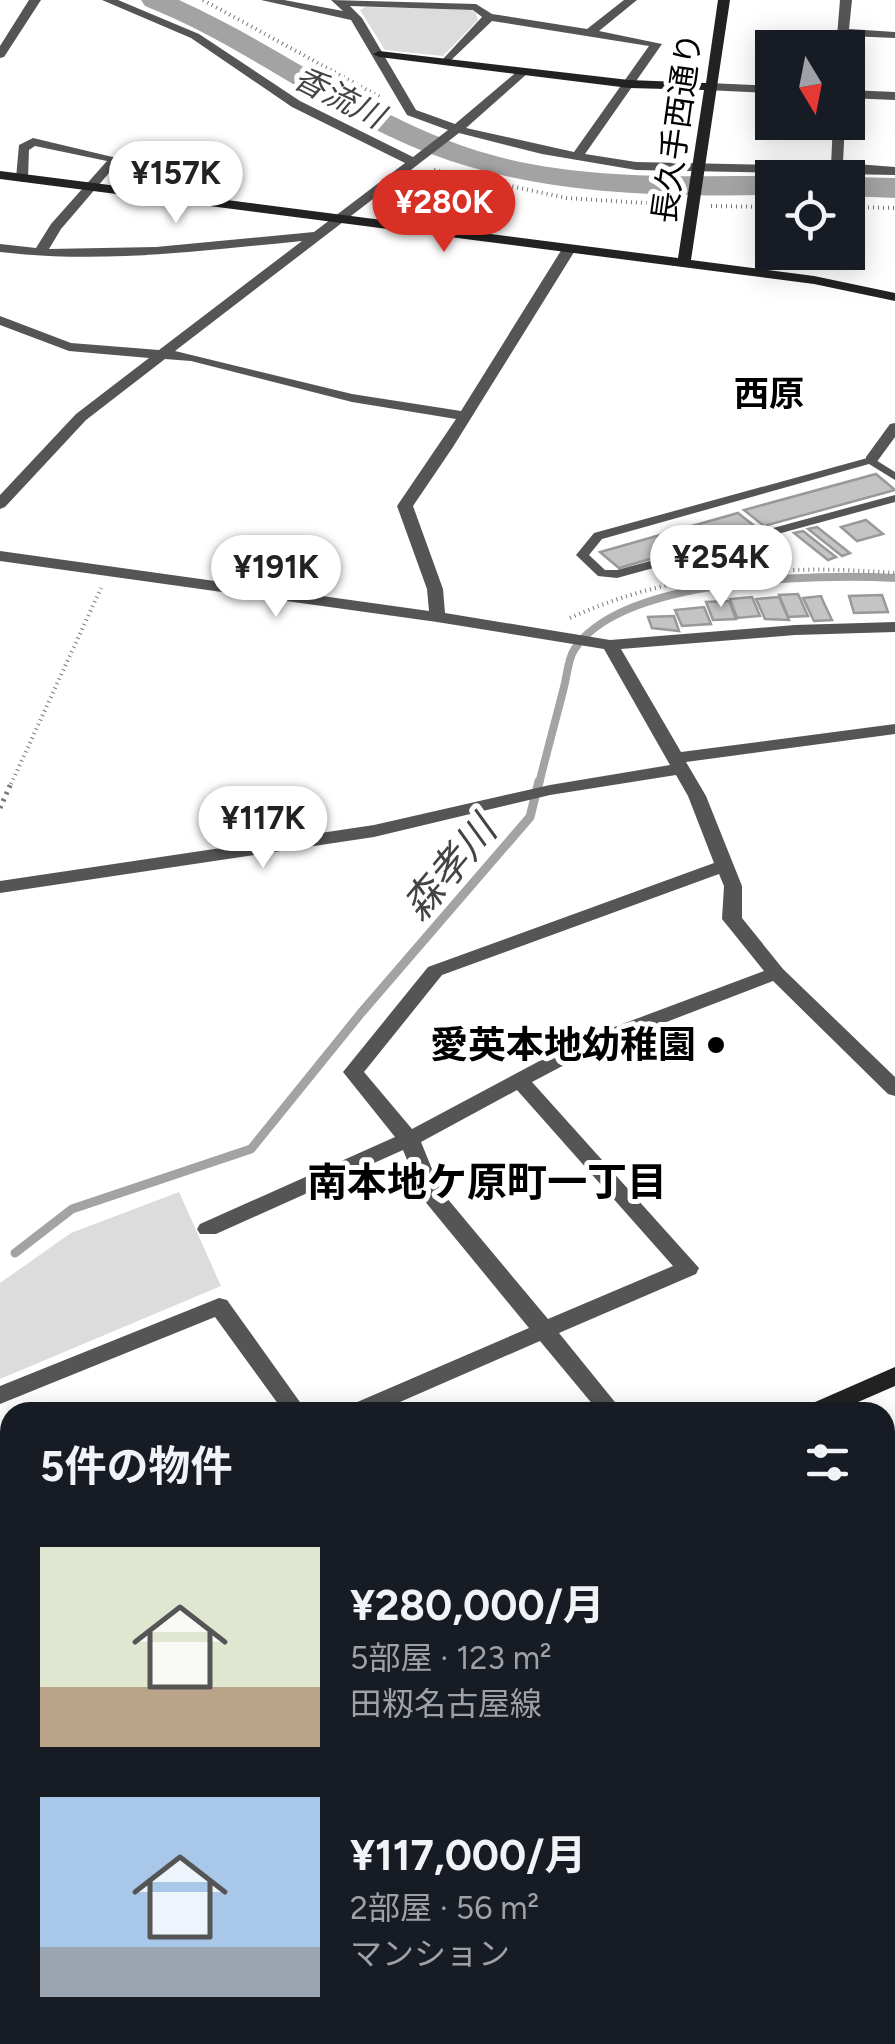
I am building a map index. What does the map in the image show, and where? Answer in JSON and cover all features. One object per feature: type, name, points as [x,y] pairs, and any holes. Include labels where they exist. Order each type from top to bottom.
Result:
[{"type":"street","points":[[0,55],[35,0]]},
{"type":"street","points":[[108,0],[195,36],[308,111],[415,161]]},
{"type":"street","points":[[267,0],[356,18]]},
{"type":"street","points":[[592,32],[631,0]]},
{"type":"street","name":"長久手西通り","points":[[684,265],[724,0]]},
{"type":"street","points":[[843,30],[846,0]]},
{"type":"street","points":[[338,1],[356,18],[380,54],[411,112],[454,130],[636,166],[697,170],[895,169]]},
{"type":"street","points":[[338,1],[476,7],[490,17],[656,44],[577,156]]},
{"type":"street","points":[[447,61],[490,17]]},
{"type":"street","points":[[865,33],[895,35]]},
{"type":"street","points":[[380,54],[629,84],[755,89]]},
{"type":"street","points":[[0,504],[81,417],[415,161],[524,71]]},
{"type":"street","points":[[865,95],[895,96]]},
{"type":"street","points":[[838,140],[837,167],[895,169]]},
{"type":"street","points":[[22,178],[24,148],[33,142],[115,159],[56,227],[39,254]]},
{"type":"street","points":[[0,174],[814,280],[895,296]]},
{"type":"street","points":[[0,248],[39,254],[124,252],[315,236]]},
{"type":"street","points":[[437,617],[436,590],[409,529],[406,506],[569,248]]},
{"type":"street","points":[[0,320],[70,347],[164,354],[352,398],[462,416]]},
{"type":"street","points":[[871,460],[895,427]]},
{"type":"street","points":[[0,556],[604,644],[895,627]]},
{"type":"street","points":[[604,644],[680,763],[733,886],[732,919],[776,974],[895,1089]]},
{"type":"street","points":[[0,887],[374,830],[680,763],[895,729]]},
{"type":"street","points":[[604,1402],[431,1194],[409,1140],[354,1072],[434,971],[725,865]]},
{"type":"street","points":[[208,1229],[409,1140],[584,1046],[776,974]]},
{"type":"street","points":[[379,1402],[688,1268],[518,1079]]},
{"type":"street","points":[[0,1395],[219,1306],[289,1402]]},
{"type":"street","points":[[836,1402],[895,1376]]},
{"type":"lane","points":[[895,477],[871,460],[598,536],[582,555],[602,573],[617,574],[895,498]]},
{"type":"path","points":[[203,0],[411,112]]},
{"type":"path","points":[[415,161],[442,174],[567,198],[755,206]]},
{"type":"path","points":[[865,207],[895,208]]},
{"type":"path","points":[[560,637],[570,619],[620,596],[674,584],[811,570],[895,573]]},
{"type":"path","points":[[0,808],[108,572]]},
{"type":"shaded area","points":[[360,10],[475,10],[478,20],[443,56],[385,50]]},
{"type":"shaded area","points":[[179,1192],[221,1286],[0,1379],[0,1283],[71,1233]]},
{"type":"building","points":[[876,474],[895,490],[764,526],[744,510]]},
{"type":"building","points":[[738,513],[757,528],[619,568],[600,552]]},
{"type":"building","points":[[866,520],[883,534],[857,541],[841,527]]},
{"type":"building","points":[[817,527],[850,553],[842,556],[808,529]]},
{"type":"building","points":[[803,531],[836,557],[828,560],[794,533]]},
{"type":"building","points":[[798,594],[808,616],[788,617],[779,595]]},
{"type":"building","points":[[882,595],[888,612],[854,613],[849,596]]},
{"type":"building","points":[[821,596],[832,620],[814,621],[803,598]]},
{"type":"building","points":[[752,597],[760,616],[737,618],[730,599]]},
{"type":"building","points":[[779,597],[789,620],[765,619],[756,599]]},
{"type":"building","points":[[729,601],[736,619],[713,620],[706,602]]},
{"type":"building","points":[[704,607],[711,624],[682,626],[675,610]]},
{"type":"building","points":[[674,616],[679,631],[652,628],[648,617]]},
{"type":"waterway","name":"香流川","points":[[155,0],[378,119],[466,157],[508,168],[596,181],[755,186]]},
{"type":"waterway","name":"香流川","points":[[865,187],[895,188]]},
{"type":"waterway","name":"森孝川","points":[[539,784],[570,658],[598,626],[633,607],[723,585],[819,577],[895,578]]},
{"type":"waterway","name":"森孝川","points":[[15,1253],[72,1209],[251,1149],[361,1013],[530,817],[539,781]]},
{"type":"place","name":"愛英本地幼稚園","points":[[716,1045]]},
{"type":"district","name":"西原","points":[[769,394]]},
{"type":"district","name":"南本地ケ原町一丁目","points":[[487,1182]]}]
